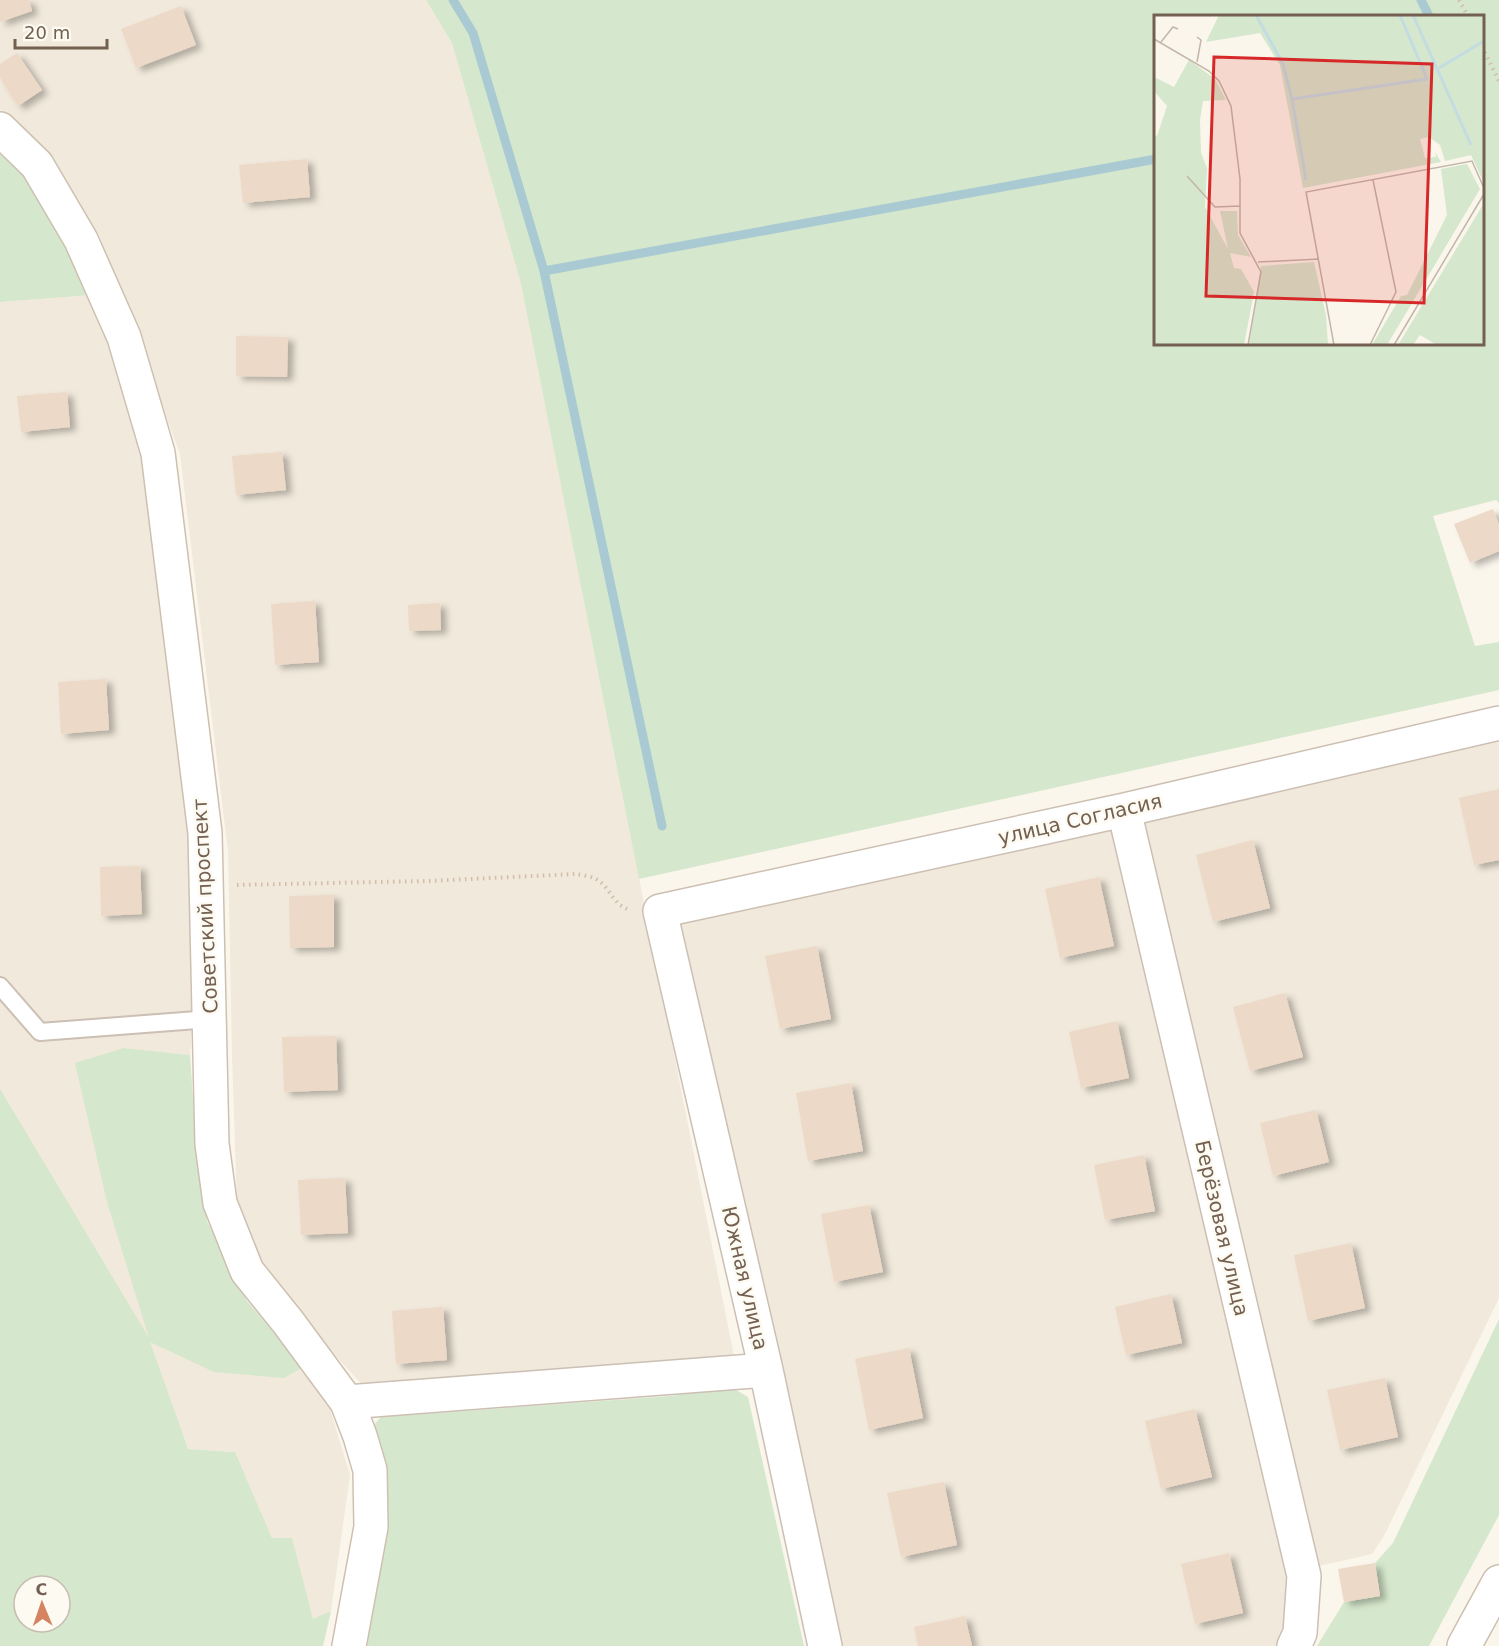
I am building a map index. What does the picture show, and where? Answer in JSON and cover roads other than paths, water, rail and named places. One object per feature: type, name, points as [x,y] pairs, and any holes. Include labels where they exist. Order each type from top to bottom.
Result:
[{"type":"street","name":"Советский проспект","points":[[0,129],[37,165],[81,240],[124,338],[158,453],[205,833],[212,1144],[220,1203],[247,1271],[347,1402],[360,1436],[369,1470],[371,1527],[349,1646]]},
{"type":"street","name":"улица Согласия","points":[[660,911],[1124,810],[1499,723]]},
{"type":"street","name":"Берёзовая улица","points":[[1124,810],[1304,1576],[1300,1634],[1294,1646]]},
{"type":"street","name":"Южная улица","points":[[660,911],[766,1370],[825,1646]]},
{"type":"street","points":[[347,1402],[766,1370]]},
{"type":"street","points":[[1464,1646],[1499,1582]]},
{"type":"lane","points":[[0,986],[40,1032],[210,1019]]},
{"type":"waterway","points":[[453,0],[473,33],[544,271],[1154,159]]},
{"type":"waterway","points":[[1421,0],[1428,15]]},
{"type":"waterway","points":[[544,271],[662,826]]}]
